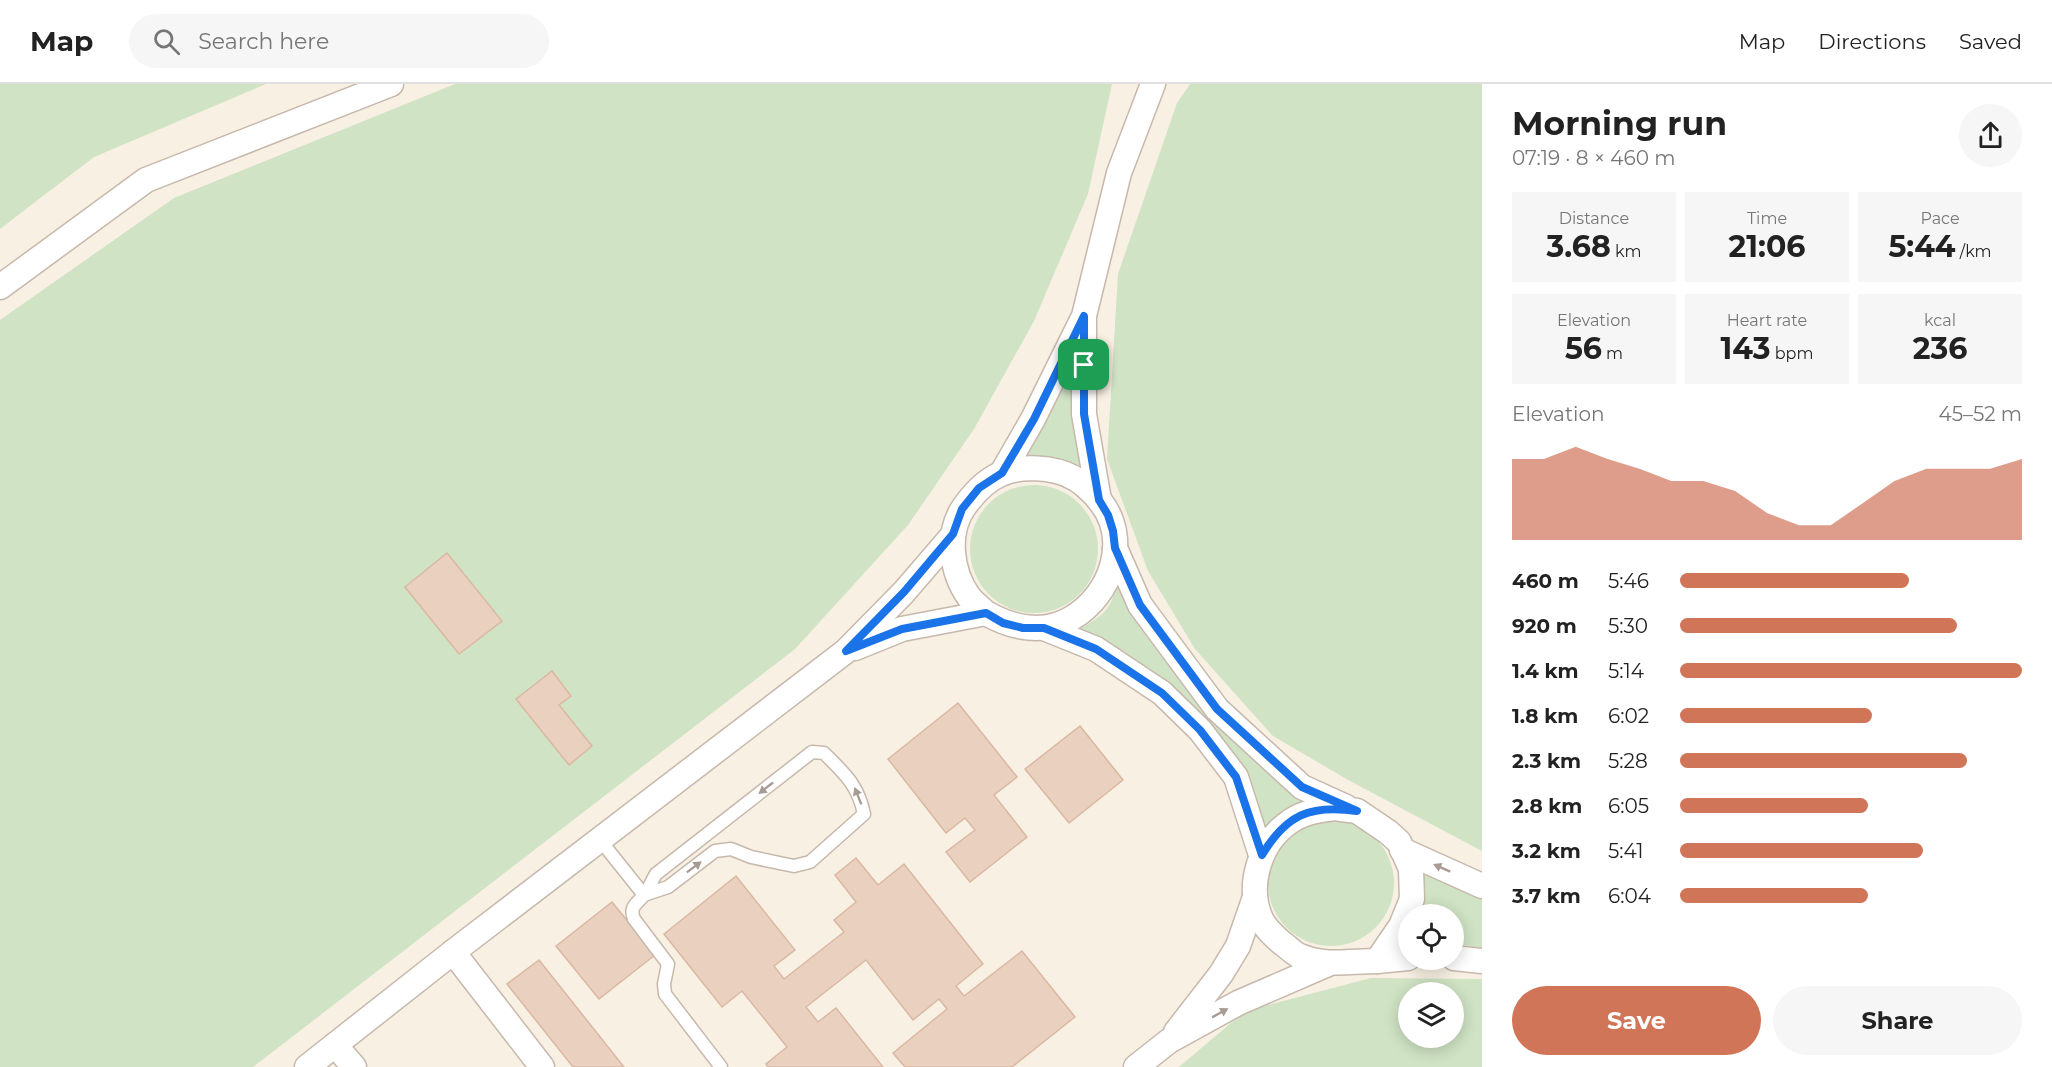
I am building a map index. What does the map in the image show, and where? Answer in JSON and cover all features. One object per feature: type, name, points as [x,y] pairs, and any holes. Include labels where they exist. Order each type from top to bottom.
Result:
[{"type":"street","points":[[0,287],[146,180],[391,84]]},
{"type":"street","points":[[1002,473],[1034,419],[1084,316],[1119,173],[1153,84]]},
{"type":"street","points":[[1084,316],[1084,414],[1099,500]]},
{"type":"street","points":[[1037,467],[1072,477],[1099,500],[1108,515],[1115,548],[1112,571],[1101,592],[1086,610],[1066,622],[1044,628],[1023,628],[1003,623],[986,613],[970,597],[959,578],[953,557],[953,534],[962,509],[979,488],[1002,473],[1037,467]]},
{"type":"street","points":[[307,1067],[453,952],[846,651],[904,592],[953,534]]},
{"type":"street","points":[[1115,548],[1140,605],[1217,709],[1302,787],[1357,811],[1399,842],[1410,869],[1412,899],[1401,926],[1377,961]]},
{"type":"street","points":[[846,651],[902,629],[986,613]]},
{"type":"street","points":[[1044,628],[1096,649],[1162,693],[1200,730],[1236,777],[1262,855]]},
{"type":"street","points":[[1169,1041],[1221,974],[1238,946],[1255,897],[1256,877],[1262,855],[1274,836],[1291,820],[1312,811],[1334,808],[1357,811]]},
{"type":"street","points":[[1402,850],[1482,886]]},
{"type":"street","points":[[1255,897],[1261,919],[1274,936],[1298,956],[1329,964],[1398,958]]},
{"type":"street","points":[[453,952],[542,1067]]},
{"type":"street","points":[[1464,959],[1482,961]]},
{"type":"street","points":[[1136,1067],[1169,1041],[1238,1003],[1329,964]]},
{"type":"street","points":[[335,1045],[354,1067]]},
{"type":"lane","points":[[644,895],[668,887],[715,851],[731,849],[751,857],[794,866],[810,862],[864,814],[860,797],[852,781],[824,753],[812,752],[656,874],[644,895],[634,904],[632,912],[634,919],[668,964],[664,984],[665,994],[721,1067]]},
{"type":"lane","points":[[600,840],[644,895]]},
{"type":"green space","points":[[0,84],[266,84],[94,157],[0,229]]},
{"type":"green space","points":[[455,84],[1112,84],[1088,194],[1034,321],[974,429],[908,525],[795,649],[253,1067],[0,1067],[0,320],[174,198]]},
{"type":"green space","points":[[1190,84],[1482,84],[1482,851],[1350,781],[1273,736],[1195,649],[1148,571],[1107,459],[1118,274],[1177,103]]},
{"type":"green space","points":[[1080,338],[1084,475],[1063,460],[1041,456],[1019,456]]},
{"type":"green space","points":[[1034,485],[1059,490],[1080,503],[1093,524],[1098,549],[1093,574],[1080,595],[1059,608],[1034,613],[1009,608],[988,595],[975,574],[970,549],[975,524],[988,503],[1009,490]]},
{"type":"green space","points":[[1118,582],[1312,805],[1262,837],[1248,778],[1225,743],[1191,707],[1078,630],[1104,612],[1112,600]]},
{"type":"green space","points":[[1331,820],[1355,825],[1376,838],[1389,859],[1394,883],[1389,907],[1376,928],[1355,941],[1331,946],[1307,941],[1286,928],[1273,907],[1268,883],[1273,859],[1286,838],[1307,825]]},
{"type":"green space","points":[[1419,864],[1482,896],[1482,948],[1464,945],[1464,904],[1423,904],[1423,883]]},
{"type":"green space","points":[[1371,978],[1482,979],[1482,1067],[1179,1067],[1245,1011]]},
{"type":"building","points":[[447,553],[502,621],[459,654],[405,587]]},
{"type":"building","points":[[552,671],[571,696],[559,705],[592,746],[569,765],[516,699]]},
{"type":"building","points":[[958,703],[1017,777],[994,795],[1027,837],[970,882],[946,852],[975,830],[965,818],[946,833],[888,759]]},
{"type":"building","points":[[1080,726],[1123,780],[1069,823],[1025,769]]},
{"type":"building","points":[[856,858],[878,885],[904,864],[983,964],[956,986],[964,996],[1022,951],[1075,1017],[1012,1067],[905,1067],[893,1053],[947,1009],[939,999],[913,1020],[866,960],[806,1007],[818,1022],[836,1008],[883,1067],[768,1067],[766,1064],[787,1047],[742,991],[722,1007],[664,934],[736,876],[795,950],[774,966],[784,979],[844,932],[834,920],[856,902],[835,875]]},
{"type":"building","points":[[612,902],[655,955],[599,999],[556,946]]},
{"type":"building","points":[[539,960],[624,1067],[573,1067],[507,984]]},
{"type":"route","points":[[1084,316],[1084,365],[1084,414],[1099,500],[1108,515],[1115,548],[1140,605],[1217,709],[1302,787],[1357,811],[1334,808],[1312,811],[1291,820],[1274,836],[1262,855],[1236,777],[1200,730],[1162,693],[1096,649],[1044,628],[1023,628],[1003,623],[986,613],[902,629],[846,651],[904,592],[953,534],[962,509],[979,488],[1002,473],[1034,419],[1084,316]]}]
